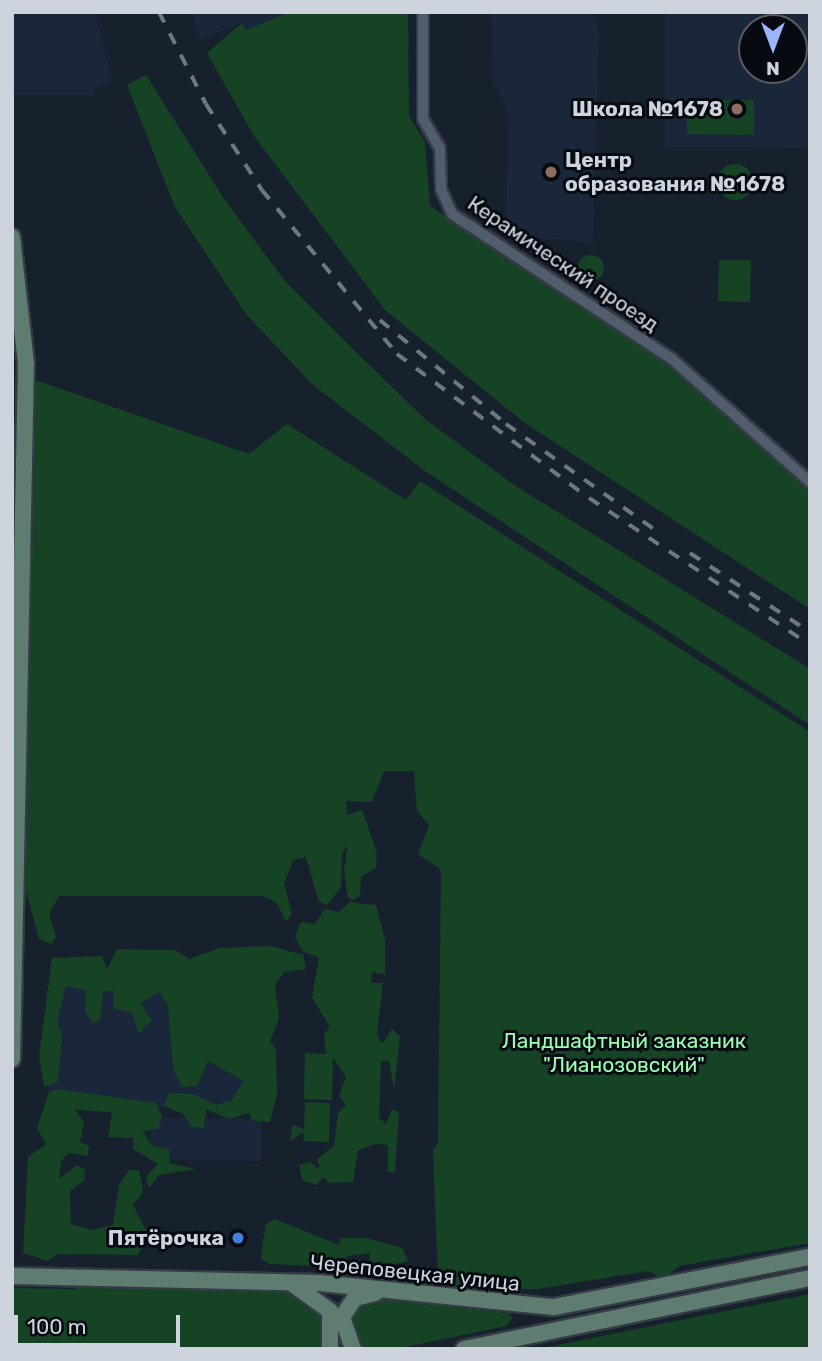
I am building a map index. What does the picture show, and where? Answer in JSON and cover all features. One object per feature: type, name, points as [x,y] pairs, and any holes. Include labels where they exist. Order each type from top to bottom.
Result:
[{"type":"main road","points":[[12,237],[26,365],[12,1059]]},
{"type":"main road","name":"Череповецкая улица","points":[[12,1276],[282,1282],[554,1307],[810,1257]]},
{"type":"main road","points":[[464,1349],[810,1278]]},
{"type":"main road","points":[[282,1282],[304,1288],[330,1311],[330,1349]]},
{"type":"main road","points":[[353,1349],[343,1328],[348,1306],[387,1290]]},
{"type":"street","name":"Керамический проезд","points":[[423,12],[423,119],[440,148],[441,189],[452,214],[672,359],[810,482]]},
{"type":"shaded area","points":[[12,12],[95,12],[113,84],[95,87],[94,95],[12,95]]},
{"type":"shaded area","points":[[192,12],[291,14],[245,30],[242,23],[200,40]]},
{"type":"shaded area","name":"Центр образования №1678","points":[[491,12],[594,12],[599,33],[593,243],[506,235],[508,110],[492,81]]},
{"type":"shaded area","name":"Школа №1678","points":[[665,12],[810,12],[810,148],[665,147]]},
{"type":"shaded area","points":[[49,984],[257,986],[256,1109],[48,1106]]},
{"type":"shaded area","points":[[151,1118],[261,1119],[261,1161],[150,1160]]},
{"type":"green space","points":[[290,12],[408,12],[409,116],[425,142],[430,206],[653,353],[810,490],[810,609],[525,423],[385,310],[254,136],[207,53],[242,23],[246,30]]},
{"type":"green space","points":[[146,75],[224,199],[284,280],[364,360],[425,419],[514,485],[810,669],[810,725],[425,471],[312,384],[246,314],[175,207],[127,85]]},
{"type":"green space","points":[[687,100],[754,100],[754,135],[687,134]]},
{"type":"green space","points":[[735,164],[748,169],[753,182],[748,195],[735,200],[722,195],[717,182],[722,169]]},
{"type":"green space","points":[[591,255],[600,259],[604,268],[600,277],[591,281],[582,277],[578,268],[582,259]]},
{"type":"green space","points":[[719,260],[751,260],[750,302],[718,301]]},
{"type":"green space","name":"Ландшафтный заказник \"Лианозовский\"","points":[[35,380],[249,454],[287,424],[406,500],[420,481],[810,732],[810,1243],[679,1266],[663,1279],[648,1271],[537,1289],[475,1290],[438,1281],[433,1150],[438,1143],[441,870],[418,854],[429,825],[417,811],[414,771],[384,771],[372,802],[346,801],[347,815],[362,810],[377,853],[376,868],[361,877],[360,896],[353,900],[348,898],[344,869],[348,845],[342,854],[341,887],[327,905],[319,902],[306,857],[293,860],[284,884],[292,913],[286,922],[277,903],[263,896],[59,896],[49,914],[56,937],[51,944],[39,939],[24,883]]},
{"type":"green space","points":[[350,902],[376,905],[385,940],[385,974],[372,972],[371,983],[383,983],[377,1034],[382,1044],[392,1029],[400,1036],[394,1090],[389,1061],[381,1061],[379,1118],[386,1124],[392,1109],[399,1112],[395,1172],[388,1172],[388,1145],[376,1144],[358,1150],[353,1182],[329,1183],[324,1177],[316,1185],[302,1180],[299,1165],[310,1162],[320,1170],[317,1159],[334,1146],[338,1113],[346,1105],[339,1096],[346,1077],[333,1058],[332,1100],[304,1099],[305,1053],[326,1054],[324,1034],[330,1027],[312,997],[319,958],[302,951],[295,936],[301,922],[315,924],[325,909],[339,912]]},
{"type":"green space","points":[[271,946],[303,955],[306,969],[284,972],[275,985],[279,1019],[270,1041],[276,1049],[277,1094],[270,1122],[253,1121],[249,1113],[229,1119],[206,1109],[204,1128],[192,1127],[183,1114],[164,1106],[169,1093],[193,1094],[217,1105],[232,1100],[244,1081],[208,1061],[197,1086],[182,1087],[173,1068],[168,1005],[159,992],[141,1004],[152,1021],[139,1034],[132,1013],[113,1008],[114,991],[103,991],[100,1020],[93,1023],[85,1012],[86,990],[66,986],[57,1022],[62,1035],[58,1082],[44,1087],[39,1056],[52,958],[102,956],[107,969],[117,949],[175,950],[189,959],[220,948]]},
{"type":"green space","points":[[57,1089],[156,1103],[162,1117],[158,1129],[143,1131],[151,1145],[170,1150],[169,1163],[196,1169],[159,1175],[149,1188],[146,1177],[158,1164],[133,1149],[133,1138],[108,1137],[112,1112],[75,1110],[84,1122],[80,1142],[89,1146],[88,1156],[69,1153],[61,1161],[59,1179],[77,1165],[85,1170],[84,1181],[70,1191],[71,1224],[93,1230],[113,1225],[119,1185],[129,1170],[139,1170],[143,1192],[133,1205],[147,1232],[138,1255],[57,1254],[48,1261],[23,1253],[28,1157],[46,1144],[37,1128],[49,1092]]},
{"type":"green space","points":[[305,1102],[330,1103],[329,1142],[304,1141],[303,1132],[291,1141],[292,1125],[304,1129]]},
{"type":"green space","points":[[275,1219],[339,1245],[340,1238],[366,1238],[402,1248],[408,1261],[378,1268],[369,1263],[370,1253],[347,1256],[341,1267],[270,1264],[261,1259],[262,1248],[266,1224]]},
{"type":"green space","points":[[77,1284],[300,1292],[325,1311],[324,1349],[12,1349],[12,1288],[75,1289]]},
{"type":"green space","points":[[810,1294],[810,1349],[538,1349]]},
{"type":"green space","points":[[370,1298],[508,1313],[513,1318],[506,1326],[396,1349],[356,1349],[348,1314]]},
{"type":"railway","points":[[159,12],[206,104],[262,190],[397,354],[589,498],[810,645]]},
{"type":"railway","points":[[380,320],[506,424],[655,530]]},
{"type":"railway","points":[[690,553],[810,632]]},
{"type":"place","name":"Школа №1678","points":[[737,109]]},
{"type":"place","name":"Центр образования №1678","points":[[551,172]]},
{"type":"place","name":"Пятёрочка","points":[[238,1238]]}]
